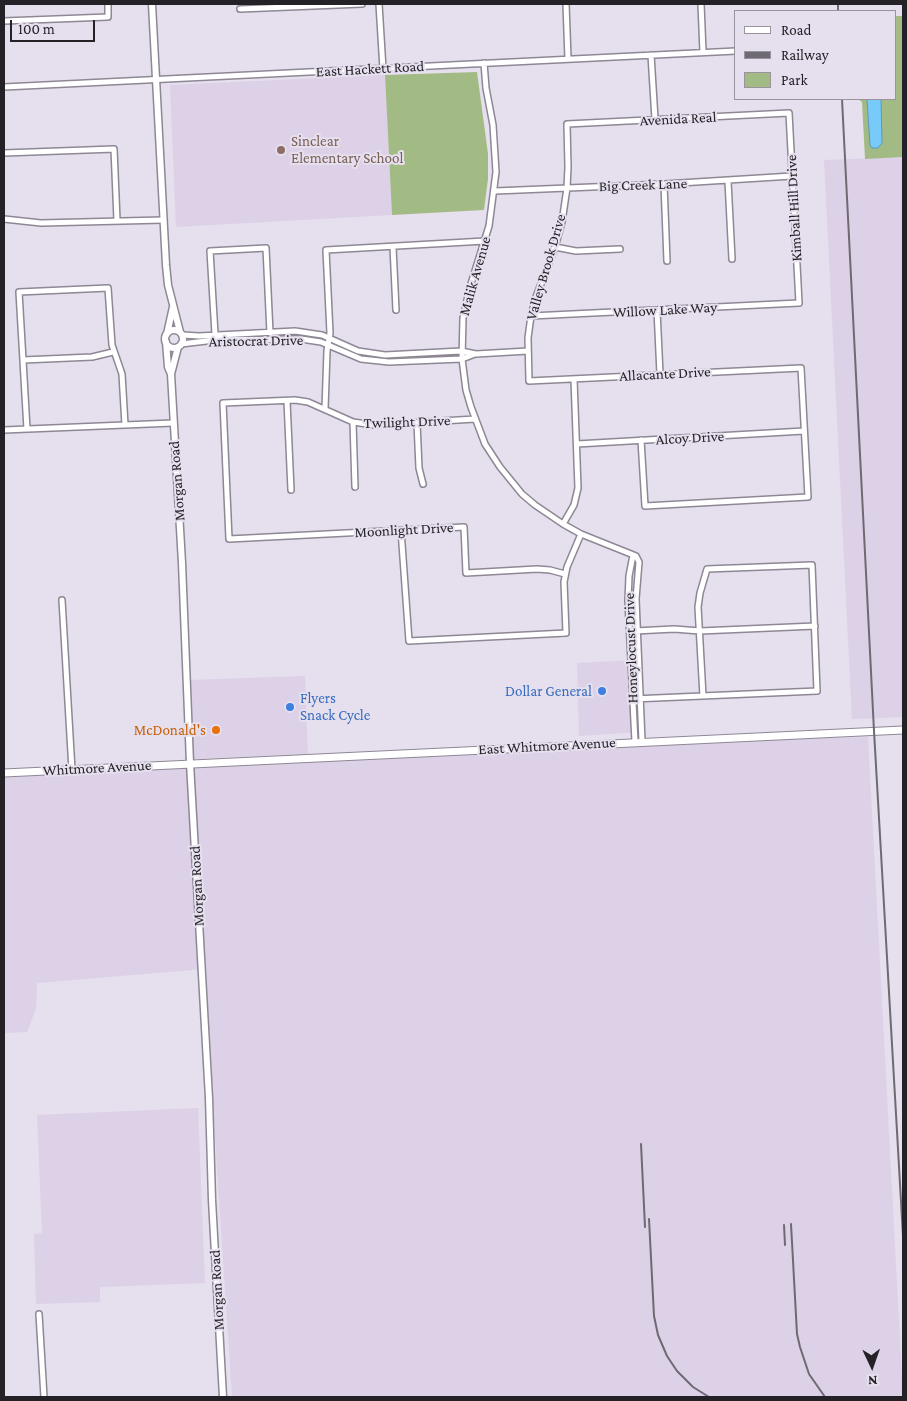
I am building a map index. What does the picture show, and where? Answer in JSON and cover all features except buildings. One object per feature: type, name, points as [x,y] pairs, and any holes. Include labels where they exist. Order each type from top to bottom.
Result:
[{"type":"main road","name":"East Whitmore Avenue","points":[[190,764],[903,730]]},
{"type":"main road","name":"Whitmore Avenue","points":[[4,773],[190,764]]},
{"type":"street","points":[[4,21],[108,17],[108,4]]},
{"type":"street","points":[[152,4],[168,285],[183,340],[180,345],[173,347],[166,342],[173,307]]},
{"type":"street","points":[[240,9],[271,6],[362,4]]},
{"type":"street","points":[[379,4],[383,69]]},
{"type":"street","points":[[566,4],[568,59]]},
{"type":"street","points":[[701,4],[703,52]]},
{"type":"street","name":"East Hackett Road","points":[[4,87],[157,81],[734,51]]},
{"type":"street","points":[[651,56],[655,120]]},
{"type":"street","name":"Malik Avenue","points":[[484,63],[495,149],[495,191],[489,226],[465,304],[461,351],[466,390],[475,419],[490,453],[510,481],[535,506],[581,534],[634,555]]},
{"type":"street","name":"Avenida Real","points":[[566,124],[789,113]]},
{"type":"street","name":"Kimball Hill Drive","points":[[789,113],[799,303]]},
{"type":"street","name":"Valley Brook Drive","points":[[530,381],[528,338],[531,316],[562,222],[568,167],[566,124]]},
{"type":"street","points":[[4,153],[114,148],[117,220]]},
{"type":"street","name":"Big Creek Lane","points":[[495,191],[728,181],[792,176]]},
{"type":"street","points":[[728,181],[732,258]]},
{"type":"street","points":[[664,184],[668,262]]},
{"type":"street","points":[[4,219],[41,223],[164,220]]},
{"type":"street","points":[[325,409],[330,327],[326,250],[485,241]]},
{"type":"street","points":[[393,246],[396,310]]},
{"type":"street","points":[[555,247],[576,251],[620,249]]},
{"type":"street","points":[[215,334],[210,251],[266,248],[271,339]]},
{"type":"street","points":[[27,429],[19,292],[108,288],[111,337],[123,382],[125,425]]},
{"type":"street","name":"Willow Lake Way","points":[[531,316],[799,303]]},
{"type":"street","points":[[657,310],[660,374]]},
{"type":"street","points":[[167,334],[173,330],[181,334]]},
{"type":"street","name":"Aristocrat Drive","points":[[181,334],[270,331],[303,332],[322,335],[358,350],[385,355],[461,351],[476,354],[528,351]]},
{"type":"street","name":"Aristocrat Drive","points":[[180,345],[215,340],[301,339],[321,342],[361,359],[374,361],[462,359],[476,354]]},
{"type":"street","name":"Morgan Road","points":[[166,342],[168,367],[171,374]]},
{"type":"street","name":"Morgan Road","points":[[180,345],[171,374],[173,423],[182,563],[190,764],[209,1098],[212,1200],[223,1397]]},
{"type":"street","points":[[23,360],[92,357],[114,352]]},
{"type":"street","name":"Allacante Drive","points":[[530,381],[801,368],[804,431]]},
{"type":"street","points":[[563,524],[574,505],[577,494],[574,379]]},
{"type":"street","points":[[287,401],[290,490]]},
{"type":"street","name":"Twilight Drive","points":[[229,539],[223,403],[308,402],[353,422],[374,426],[475,419]]},
{"type":"street","points":[[353,422],[355,487]]},
{"type":"street","points":[[4,430],[173,423]]},
{"type":"street","points":[[417,423],[419,468],[423,484]]},
{"type":"street","points":[[641,440],[645,506],[808,497],[804,431]]},
{"type":"street","name":"Alcoy Drive","points":[[577,444],[804,431]]},
{"type":"street","name":"Moonlight Drive","points":[[229,539],[464,526],[466,573],[537,569],[565,574]]},
{"type":"street","points":[[401,530],[409,641],[566,633],[563,589],[565,574],[581,534]]},
{"type":"street","name":"Honeylocust Drive","points":[[634,555],[639,562],[636,586],[640,699],[639,742]]},
{"type":"street","name":"Honeylocust Drive","points":[[634,555],[629,576],[630,632],[633,699],[639,742]]},
{"type":"street","points":[[633,699],[640,699],[817,691],[812,565],[708,569],[700,593],[698,607],[703,696]]},
{"type":"street","points":[[62,600],[72,770]]},
{"type":"street","points":[[630,632],[674,629],[700,631],[814,626]]},
{"type":"street","points":[[39,1314],[44,1397]]},
{"type":"shaded area","name":"Sinclear Elementary School","points":[[385,75],[392,215],[176,227],[170,85]]},
{"type":"shaded area","points":[[903,157],[903,717],[852,719],[824,160]]},
{"type":"shaded area","points":[[635,660],[638,732],[579,736],[577,663]]},
{"type":"shaded area","points":[[305,676],[308,754],[194,759],[187,680]]},
{"type":"shaded area","points":[[868,737],[903,1397],[232,1397],[204,969],[37,983],[36,1009],[27,1032],[4,1033],[4,772],[535,746]]},
{"type":"shaded area","points":[[198,1108],[205,1283],[100,1287],[100,1302],[36,1304],[34,1234],[42,1233],[37,1115]]},
{"type":"green space","points":[[897,16],[903,16],[903,157],[865,159],[862,102],[859,100],[897,100]]},
{"type":"green space","points":[[477,72],[488,154],[488,179],[484,210],[392,215],[385,75]]},
{"type":"water","points":[[867,100],[881,100],[882,143],[878,148],[872,148],[870,145]]},
{"type":"railway","points":[[838,4],[838,10]]},
{"type":"railway","points":[[842,100],[874,731],[903,1236]]},
{"type":"railway","points":[[641,1144],[645,1227]]},
{"type":"railway","points":[[649,1219],[654,1316],[658,1335],[667,1356],[677,1371],[693,1387],[709,1397]]},
{"type":"railway","points":[[791,1224],[797,1334],[809,1374],[825,1397]]},
{"type":"railway","points":[[784,1225],[785,1245]]},
{"type":"place","name":"Sinclear Elementary School","points":[[281,150]]},
{"type":"place","name":"Dollar General","points":[[602,691]]},
{"type":"place","name":"Flyers Snack Cycle","points":[[290,707]]},
{"type":"place","name":"McDonald's","points":[[216,730]]}]
